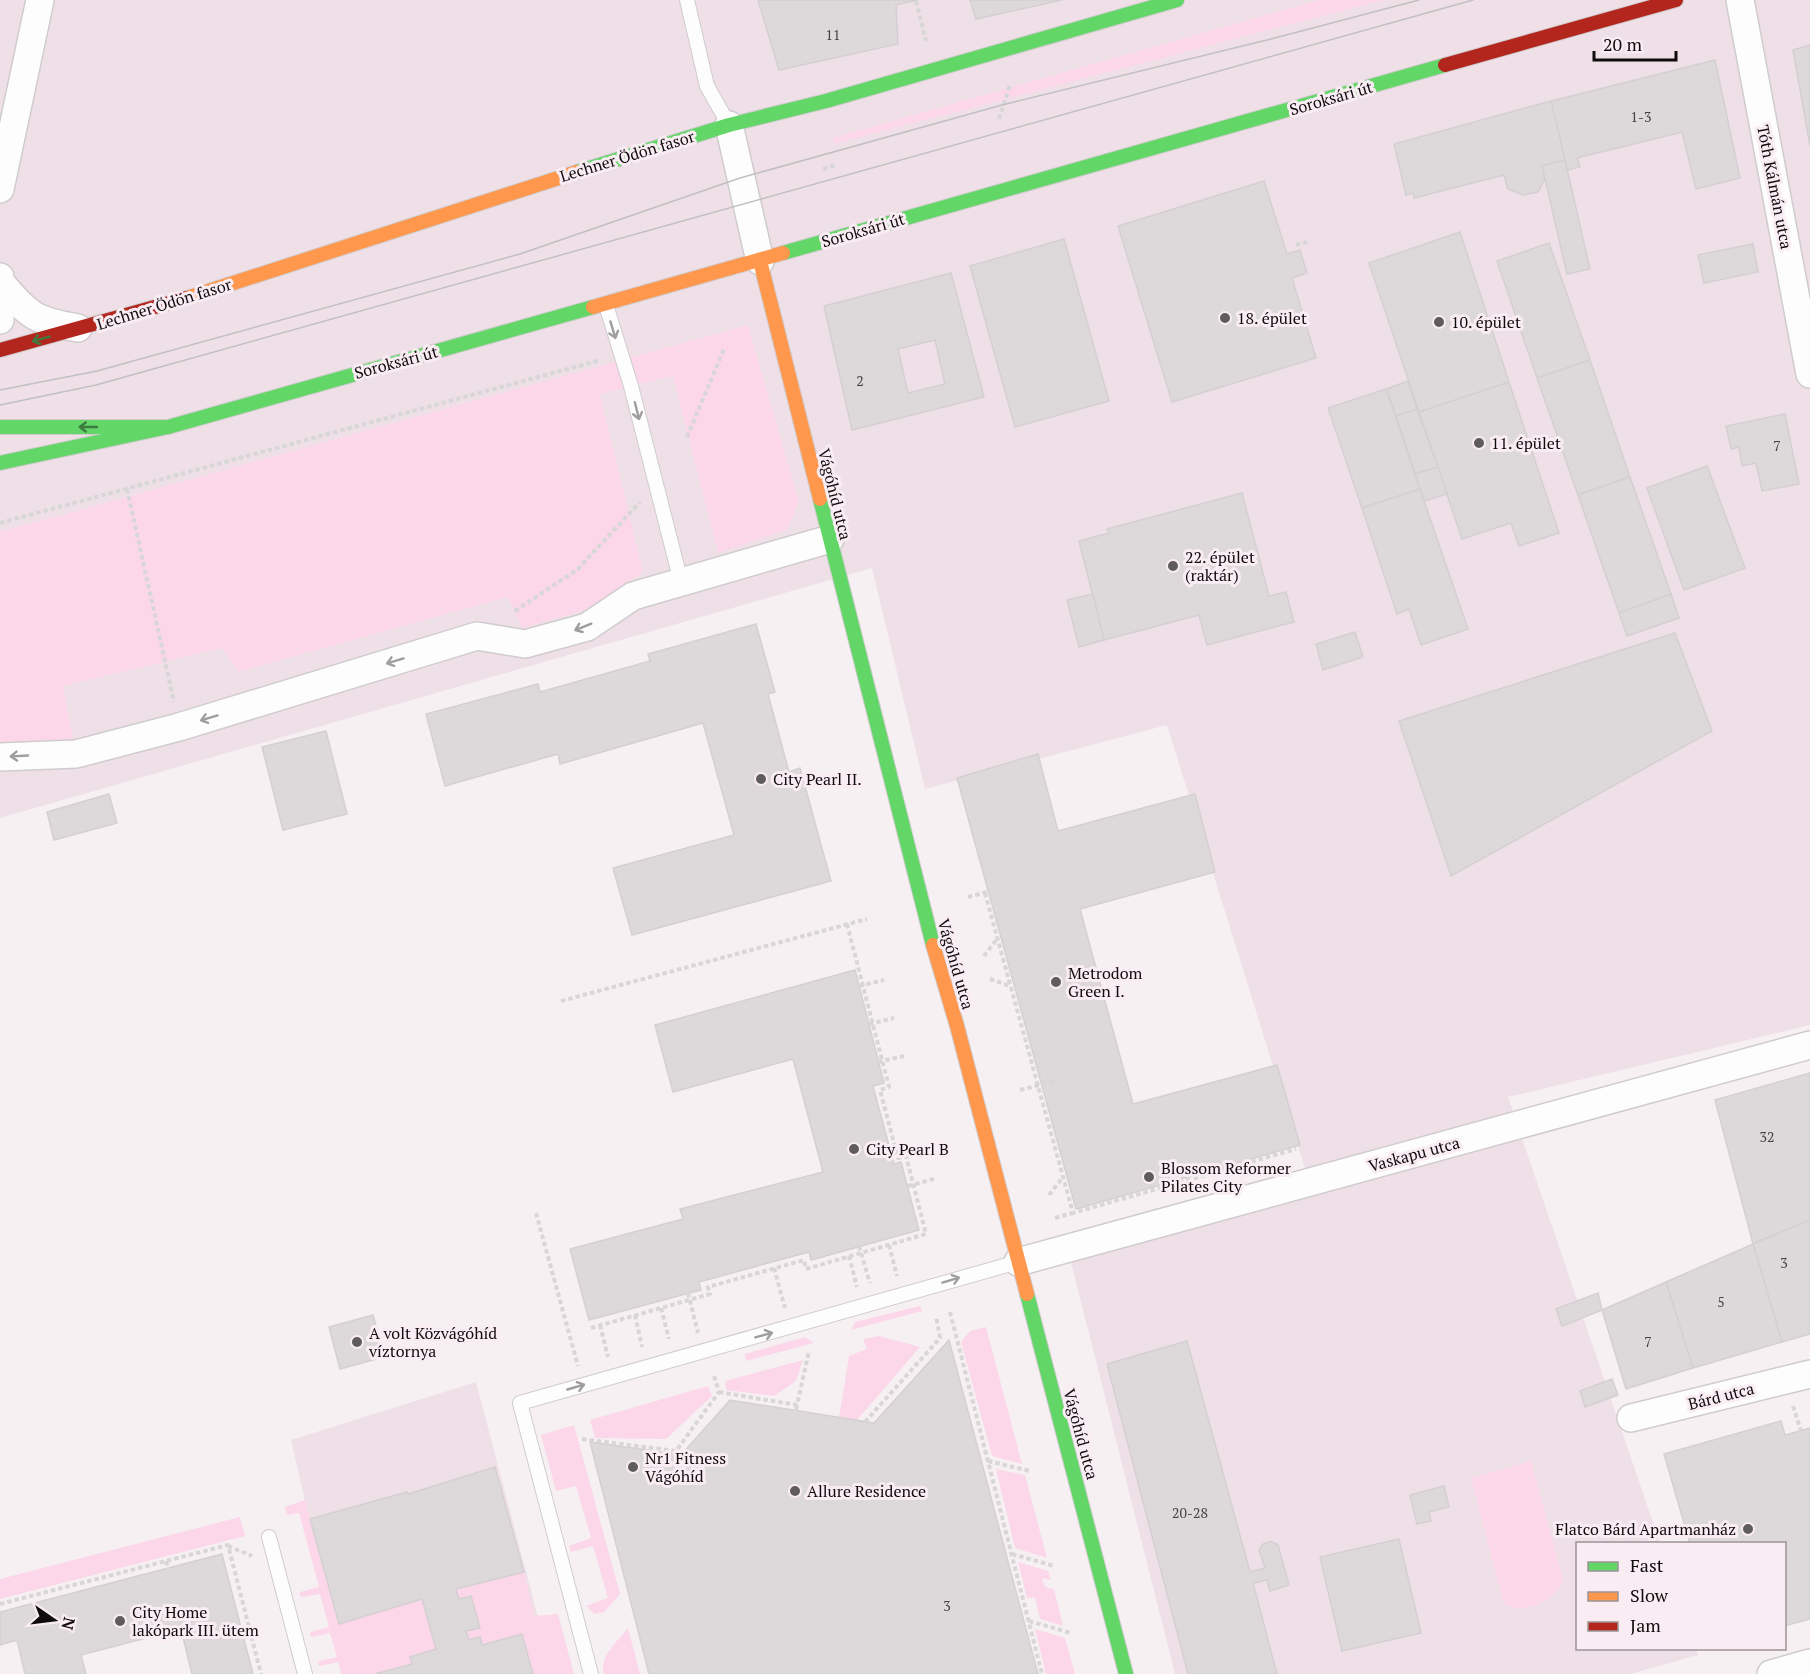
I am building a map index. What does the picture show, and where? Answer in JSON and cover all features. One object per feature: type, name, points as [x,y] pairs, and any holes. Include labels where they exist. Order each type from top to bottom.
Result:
[{"type":"street","points":[[0,189],[40,0]]},
{"type":"street","name":"Lechner Ödön fasor","points":[[0,350],[190,297],[457,209],[729,125],[1178,0]]},
{"type":"street","name":"Soroksári út","points":[[0,464],[168,427],[606,305],[843,235],[1676,0]]},
{"type":"street","name":"Tóth Kálmán utca","points":[[1740,0],[1810,374]]},
{"type":"street","points":[[729,125],[760,261]]},
{"type":"street","name":"Vágóhíd utca","points":[[760,261],[927,926],[957,1026],[1126,1674]]},
{"type":"street","points":[[0,320],[1,280]]},
{"type":"street","name":"Lechner Ödön fasor","points":[[1,280],[21,306],[45,322],[82,328]]},
{"type":"street","points":[[0,427],[168,427]]},
{"type":"street","name":"Soroksári út","points":[[0,477],[49,454]]},
{"type":"street","points":[[0,757],[76,754],[179,727],[477,636],[525,644],[587,627],[633,596],[830,539]]},
{"type":"street","name":"Vaskapu utca","points":[[1018,1262],[1810,1045]]},
{"type":"street","name":"Bárd utca","points":[[1631,1418],[1810,1374]]},
{"type":"street","points":[[1771,1674],[1810,1663]]},
{"type":"lane","points":[[687,0],[707,86],[729,125]]},
{"type":"lane","points":[[606,305],[681,582]]},
{"type":"lane","points":[[591,1674],[520,1403],[1018,1262]]},
{"type":"lane","points":[[268,1538],[305,1674]]},
{"type":"path","points":[[916,1],[933,69]]},
{"type":"path","points":[[999,119],[1010,85]]},
{"type":"path","points":[[823,169],[836,165]]},
{"type":"path","points":[[1296,245],[1306,242]]},
{"type":"path","points":[[687,437],[724,349]]},
{"type":"path","points":[[0,523],[621,354]]},
{"type":"path","points":[[515,611],[578,569],[630,516],[655,482]]},
{"type":"path","points":[[127,489],[179,727]]},
{"type":"path","points":[[968,897],[986,892],[1076,1222]]},
{"type":"path","points":[[561,1001],[867,919]]},
{"type":"path","points":[[591,1328],[710,1294],[708,1287],[774,1268],[804,1260],[806,1269],[926,1234],[906,1156],[898,1158],[880,1090],[889,1088],[880,1061],[847,924]]},
{"type":"path","points":[[984,956],[998,938]]},
{"type":"path","points":[[990,979],[1011,986]]},
{"type":"path","points":[[861,986],[884,980]]},
{"type":"path","points":[[871,1024],[894,1018]]},
{"type":"path","points":[[880,1061],[904,1056]]},
{"type":"path","points":[[1020,1090],[1055,1081]]},
{"type":"path","points":[[1055,1218],[1296,1149]]},
{"type":"path","points":[[1049,1195],[1064,1177]]},
{"type":"path","points":[[908,1186],[937,1178]]},
{"type":"path","points":[[536,1213],[583,1385]]},
{"type":"path","points":[[889,1245],[903,1295]]},
{"type":"path","points":[[859,1246],[869,1305]]},
{"type":"path","points":[[849,1256],[869,1305]]},
{"type":"path","points":[[774,1268],[790,1328]]},
{"type":"path","points":[[688,1293],[703,1352]]},
{"type":"path","points":[[661,1308],[674,1360]]},
{"type":"path","points":[[950,1312],[1042,1674]]},
{"type":"path","points":[[634,1315],[648,1368]]},
{"type":"path","points":[[865,1422],[940,1338],[936,1316]]},
{"type":"path","points":[[600,1325],[613,1377]]},
{"type":"path","points":[[796,1411],[809,1351]]},
{"type":"path","points":[[714,1376],[719,1392]]},
{"type":"path","points":[[719,1392],[797,1405]]},
{"type":"path","points":[[582,1439],[676,1451],[719,1392]]},
{"type":"path","points":[[988,1461],[1029,1471]]},
{"type":"path","points":[[0,1604],[228,1545],[261,1674]]},
{"type":"path","points":[[1012,1554],[1054,1566]]},
{"type":"path","points":[[166,1561],[168,1569]]},
{"type":"path","points":[[1029,1621],[1071,1633]]},
{"type":"shaded area","points":[[0,0],[1810,0],[1810,1025],[1508,1097],[1660,1542],[1576,1542],[1576,1650],[1696,1650],[1698,1655],[1630,1674],[1175,1674],[1070,1258],[1311,1188],[1167,725],[925,789],[872,568],[0,818]]},
{"type":"shaded area","points":[[1319,0],[1384,0],[834,144],[832,138]]},
{"type":"shaded area","points":[[748,325],[799,502],[787,530],[718,553],[673,376],[600,394],[643,572],[585,610],[522,628],[508,597],[238,672],[222,648],[63,686],[74,744],[0,747],[0,532]]},
{"type":"shaded area","points":[[920,1306],[922,1311],[851,1330],[855,1322]]},
{"type":"shaded area","points":[[986,1327],[1022,1464],[992,1456],[961,1342],[970,1331]]},
{"type":"shaded area","points":[[879,1336],[920,1347],[857,1420],[839,1418],[849,1356],[867,1349],[863,1339]]},
{"type":"shaded area","points":[[805,1337],[814,1343],[746,1361],[745,1354]]},
{"type":"shaded area","points":[[803,1360],[796,1381],[774,1396],[726,1390],[725,1381]]},
{"type":"shaded area","points":[[476,1382],[553,1674],[345,1674],[291,1440]]},
{"type":"shaded area","points":[[708,1386],[712,1396],[666,1439],[595,1438],[590,1420]]},
{"type":"shaded area","points":[[574,1425],[620,1594],[604,1612],[595,1614],[586,1606],[608,1598],[593,1546],[571,1552],[569,1546],[591,1538],[576,1486],[556,1491],[541,1435]]},
{"type":"shaded area","points":[[1531,1461],[1563,1579],[1560,1587],[1547,1600],[1519,1608],[1503,1602],[1471,1478]]},
{"type":"shaded area","points":[[996,1469],[1025,1475],[1047,1558],[1015,1548]]},
{"type":"shaded area","points":[[305,1500],[339,1624],[422,1599],[436,1649],[410,1656],[412,1664],[375,1674],[341,1674],[338,1662],[320,1666],[318,1664],[319,1661],[337,1657],[330,1633],[312,1637],[310,1635],[311,1632],[329,1627],[320,1594],[302,1597],[300,1595],[300,1592],[319,1587],[299,1513],[287,1515],[285,1507]]},
{"type":"shaded area","points":[[240,1517],[245,1536],[0,1599],[0,1579]]},
{"type":"shaded area","points":[[1018,1562],[1048,1571],[1051,1580],[1042,1578],[1045,1587],[1054,1589],[1063,1626],[1040,1619],[1035,1597],[1027,1598]]},
{"type":"shaded area","points":[[524,1572],[534,1616],[558,1614],[574,1674],[533,1674],[522,1634],[482,1645],[480,1637],[469,1640],[466,1631],[479,1628],[471,1596],[459,1599],[456,1589]]},
{"type":"shaded area","points":[[628,1628],[640,1674],[604,1674],[603,1667],[607,1655]]},
{"type":"shaded area","points":[[1035,1629],[1065,1638],[1075,1674],[1046,1674]]},
{"type":"building","points":[[758,0],[918,0],[896,5],[898,44],[779,70]]},
{"type":"building","points":[[970,0],[1062,0],[976,19]]},
{"type":"building","points":[[1810,45],[1810,146],[1793,50]]},
{"type":"building","points":[[1715,60],[1740,178],[1696,189],[1682,132],[1577,158],[1580,167],[1567,170],[1551,101]]},
{"type":"building","points":[[1551,101],[1565,160],[1542,166],[1545,179],[1538,192],[1523,195],[1508,189],[1504,175],[1414,198],[1413,193],[1406,195],[1394,144]]},
{"type":"building","points":[[1565,160],[1590,269],[1567,274],[1542,166]]},
{"type":"building","name":"18. épület","points":[[1264,181],[1287,254],[1300,250],[1307,273],[1292,278],[1316,358],[1172,402],[1118,226]]},
{"type":"building","name":"10. épület","points":[[1460,232],[1509,382],[1419,412],[1369,263]]},
{"type":"building","points":[[1064,239],[1109,401],[1015,427],[970,266]]},
{"type":"building","points":[[1549,243],[1590,360],[1537,378],[1497,261]]},
{"type":"building","points":[[1753,244],[1758,272],[1704,283],[1698,255]]},
{"type":"building","points":[[951,273],[984,397],[852,430],[824,306]],"holes":[[[935,340],[945,384],[908,393],[898,349]]]},
{"type":"building","points":[[1590,360],[1630,477],[1578,495],[1537,378]]},
{"type":"building","points":[[1408,381],[1417,409],[1396,416],[1386,389]]},
{"type":"building","name":"11. épület","points":[[1509,382],[1559,533],[1519,546],[1511,523],[1462,539],[1419,412]]},
{"type":"building","points":[[1386,389],[1420,489],[1362,508],[1328,408]]},
{"type":"building","points":[[1417,409],[1438,467],[1415,474],[1396,416]]},
{"type":"building","points":[[1785,414],[1799,484],[1762,491],[1756,463],[1742,466],[1739,447],[1731,449],[1726,426]]},
{"type":"building","points":[[1707,466],[1745,568],[1684,590],[1647,488]]},
{"type":"building","points":[[1438,467],[1447,494],[1424,501],[1415,474]]},
{"type":"building","points":[[1630,477],[1671,594],[1619,613],[1578,495]]},
{"type":"building","points":[[1420,489],[1468,629],[1421,645],[1409,609],[1397,614],[1362,508]]},
{"type":"building","name":"22. épület (raktár)","points":[[1242,493],[1269,596],[1286,592],[1294,622],[1207,645],[1199,615],[1104,640],[1079,541],[1109,533],[1107,529]]},
{"type":"building","points":[[1093,594],[1104,640],[1079,647],[1067,600]]},
{"type":"building","points":[[1671,594],[1679,618],[1627,636],[1619,613]]},
{"type":"building","name":"City Pearl II.","points":[[756,624],[775,692],[768,694],[789,772],[800,768],[831,881],[632,935],[613,868],[734,835],[703,723],[560,764],[558,754],[445,786],[426,714],[538,684],[540,692],[650,661],[648,654]]},
{"type":"building","points":[[1355,632],[1363,657],[1323,670],[1316,644]]},
{"type":"building","points":[[1675,633],[1712,731],[1451,876],[1399,721]]},
{"type":"building","points":[[326,731],[347,814],[283,830],[262,747]]},
{"type":"building","name":"Metrodom Green I.","points":[[1038,754],[1058,831],[1195,794],[1215,872],[1080,909],[1133,1104],[1277,1065],[1300,1145],[1076,1209],[957,778]]},
{"type":"building","points":[[109,794],[117,823],[54,840],[47,812]]},
{"type":"building","name":"City Pearl B","points":[[855,970],[884,1083],[873,1086],[894,1164],[901,1162],[919,1230],[811,1260],[809,1252],[699,1282],[701,1290],[589,1320],[570,1249],[683,1219],[680,1209],[823,1172],[793,1059],[673,1092],[655,1025]]},
{"type":"building","points":[[1810,1073],[1810,1220],[1753,1244],[1715,1100]]},
{"type":"building","points":[[1810,1220],[1810,1334],[1782,1342],[1753,1244]]},
{"type":"building","points":[[1753,1244],[1782,1342],[1693,1368],[1666,1282]]},
{"type":"building","points":[[1666,1282],[1693,1368],[1626,1389],[1602,1310]]},
{"type":"building","points":[[1598,1293],[1602,1310],[1562,1326],[1556,1309]]},
{"type":"building","name":"A volt Közvágóhíd víztornya","points":[[373,1315],[384,1357],[340,1369],[329,1327]]},
{"type":"building","name":"Allure Residence","points":[[949,1340],[1038,1674],[649,1674],[590,1442],[681,1455],[730,1400],[874,1423]]},
{"type":"building","points":[[1187,1341],[1250,1572],[1265,1568],[1259,1550],[1263,1544],[1271,1541],[1278,1545],[1289,1585],[1270,1591],[1267,1580],[1253,1583],[1277,1674],[1188,1674],[1107,1364]]},
{"type":"building","points":[[1612,1379],[1618,1395],[1585,1407],[1580,1391]]},
{"type":"building","name":"Flatco Bárd Apartmanház","points":[[1781,1421],[1785,1435],[1810,1428],[1810,1619],[1786,1625],[1786,1542],[1689,1542],[1664,1454]]},
{"type":"building","points":[[495,1467],[524,1572],[456,1589],[459,1599],[471,1596],[480,1628],[466,1631],[469,1640],[480,1637],[482,1645],[522,1634],[533,1674],[375,1674],[412,1664],[410,1657],[436,1649],[422,1599],[339,1624],[310,1519],[407,1492],[408,1494]]},
{"type":"building","points":[[1444,1486],[1449,1507],[1429,1512],[1431,1521],[1417,1524],[1410,1495]]},
{"type":"building","points":[[1399,1539],[1421,1633],[1342,1651],[1320,1557]]},
{"type":"building","name":"City Home lakópark III. ütem","points":[[222,1554],[253,1674],[192,1674],[181,1629],[81,1655],[86,1674],[25,1674],[17,1640],[0,1645],[0,1612]]},
{"type":"tram line","points":[[0,390],[97,371],[520,254],[740,178],[1002,105],[1419,0]]},
{"type":"tram line","points":[[0,405],[96,385],[1473,0]]},
{"type":"traffic: fast","points":[[577,172],[729,125],[826,101],[1177,0]]},
{"type":"traffic: fast","points":[[783,253],[1445,65]]},
{"type":"traffic: fast","points":[[0,463],[168,427],[593,307]]},
{"type":"traffic: fast","points":[[0,427],[168,427]]},
{"type":"traffic: fast","points":[[820,499],[933,945]]},
{"type":"traffic: fast","points":[[1027,1294],[1126,1674]]},
{"type":"traffic: slow","points":[[187,298],[577,172]]},
{"type":"traffic: slow","points":[[593,307],[783,253]]},
{"type":"traffic: slow","points":[[760,261],[820,499]]},
{"type":"traffic: slow","points":[[933,945],[957,1026],[1027,1294]]},
{"type":"traffic: jam","points":[[1445,65],[1676,0]]},
{"type":"traffic: jam","points":[[0,350],[187,298]]},
{"type":"place","name":"18. épület","points":[[1225,318]]},
{"type":"place","name":"10. épület","points":[[1439,322]]},
{"type":"place","name":"11. épület","points":[[1479,443]]},
{"type":"place","name":"22. épület (raktár)","points":[[1173,566]]},
{"type":"place","name":"City Pearl II.","points":[[761,779]]},
{"type":"place","name":"Metrodom Green I.","points":[[1056,982]]},
{"type":"place","name":"City Pearl B","points":[[854,1149]]},
{"type":"place","name":"Blossom Reformer Pilates City","points":[[1149,1177]]},
{"type":"place","name":"A volt Közvágóhíd víztornya","points":[[357,1342]]},
{"type":"place","name":"Nr1 Fitness Vágóhíd","points":[[633,1467]]},
{"type":"place","name":"Allure Residence","points":[[795,1491]]},
{"type":"place","name":"Flatco Bárd Apartmanház","points":[[1748,1529]]},
{"type":"place","name":"City Home lakópark III. ütem","points":[[120,1621]]}]
